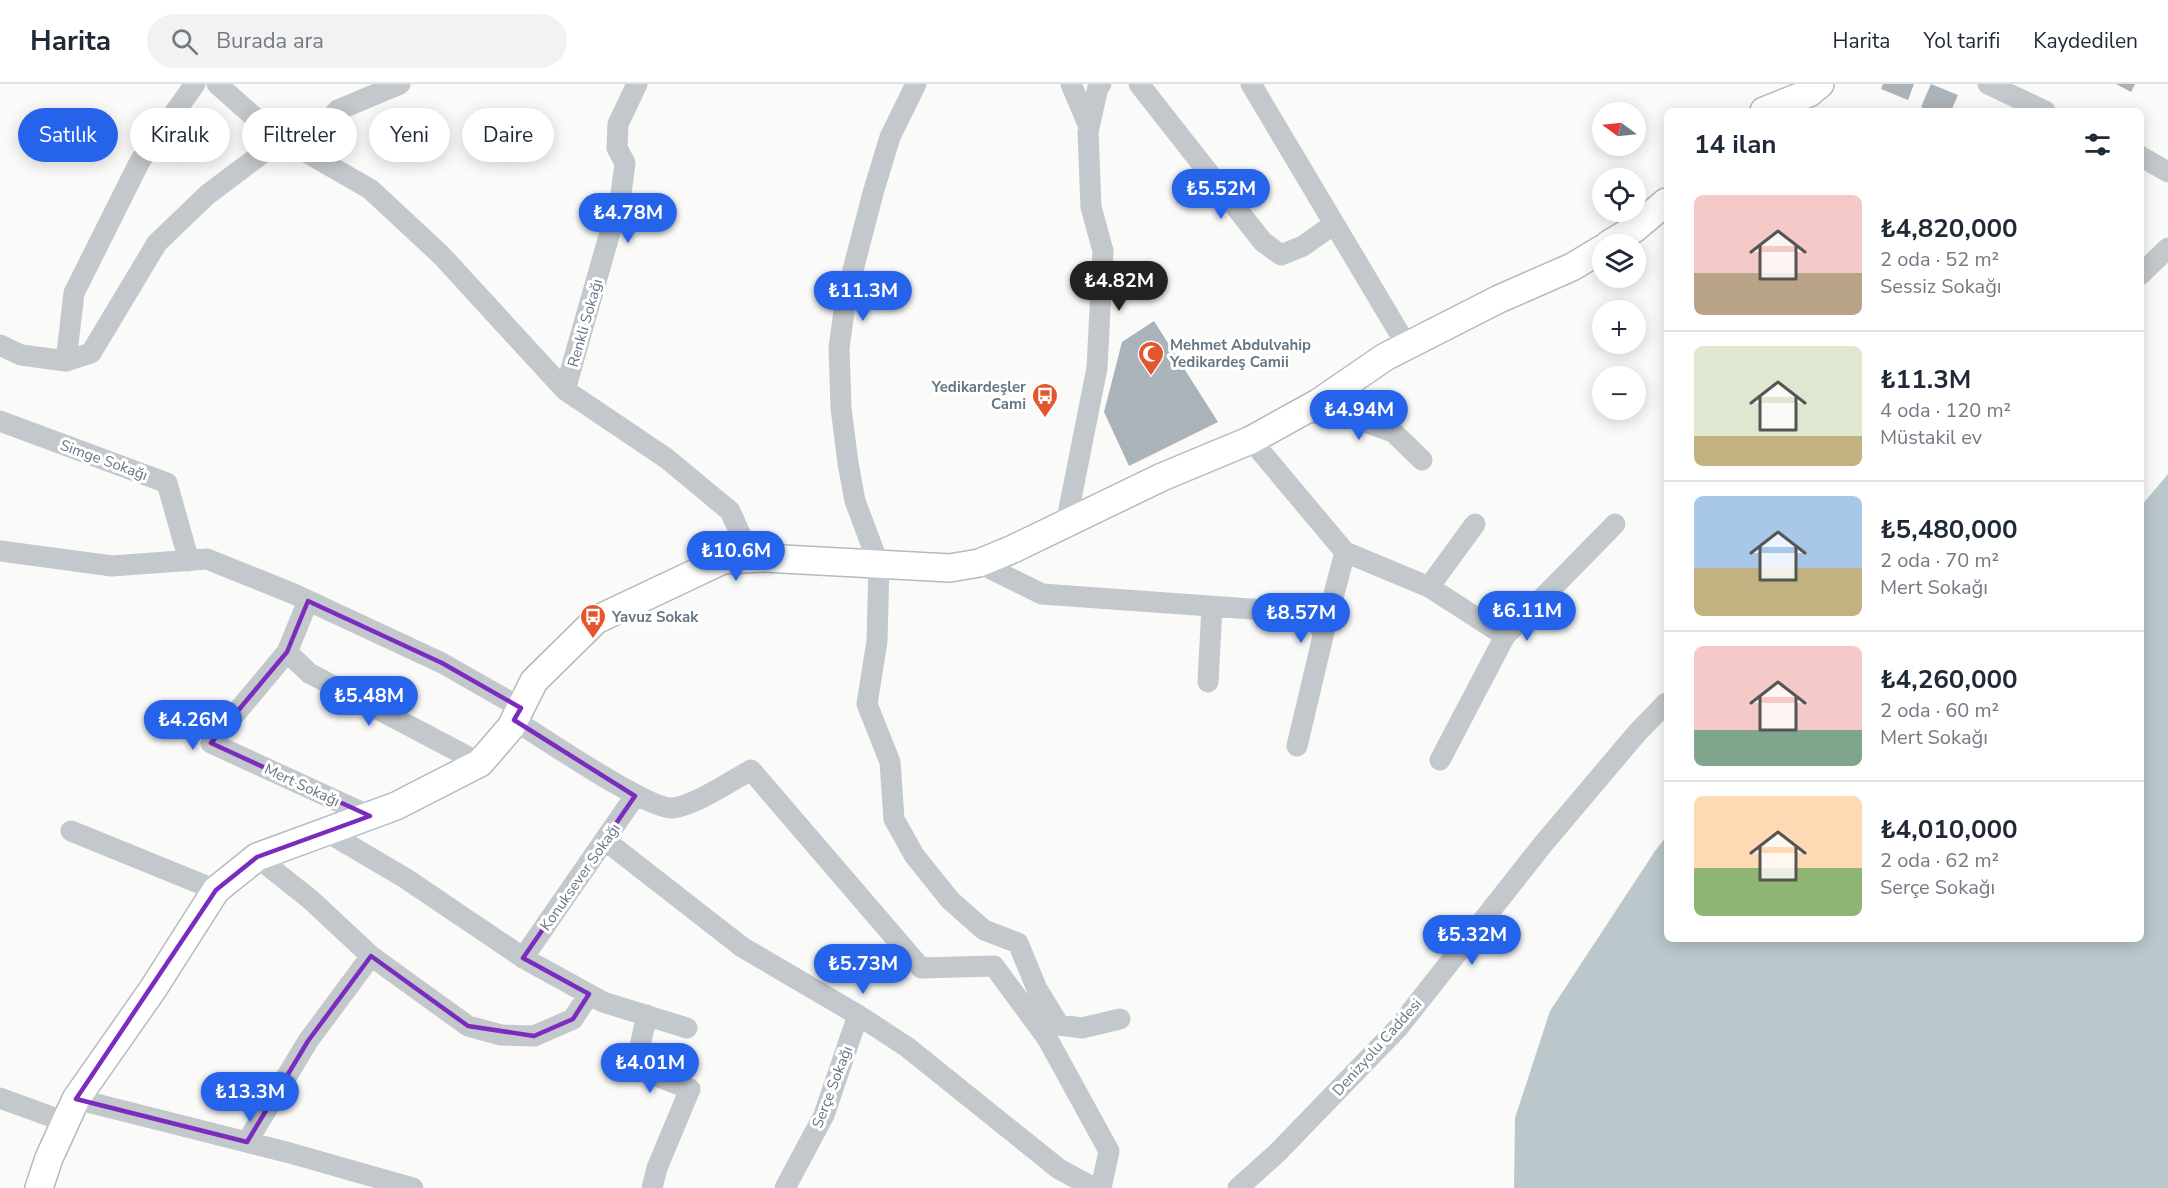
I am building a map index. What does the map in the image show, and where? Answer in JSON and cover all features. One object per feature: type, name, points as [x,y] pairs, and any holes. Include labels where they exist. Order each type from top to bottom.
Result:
[{"type":"main road","points":[[1772,108],[1809,93],[1820,84]]},
{"type":"main road","points":[[1626,234],[1664,204]]},
{"type":"main road","points":[[39,1188],[49,1158],[71,1111],[216,890],[257,857],[396,806],[480,763],[511,727],[534,681],[596,620],[723,560],[752,558],[950,568],[980,563],[1162,477],[1251,440],[1301,412],[1385,357],[1499,299],[1572,267],[1592,255]]},
{"type":"street","points":[[66,361],[74,293],[140,161],[195,84]]},
{"type":"street","points":[[217,84],[244,108]]},
{"type":"street","points":[[343,108],[400,84]]},
{"type":"street","points":[[916,84],[890,137],[873,193],[846,297],[839,348],[841,408],[848,464],[855,501],[879,565],[877,641],[867,704],[891,762],[894,819],[914,855],[950,900],[984,930],[1018,943],[1037,989],[1059,1025],[1082,1028],[1120,1019]]},
{"type":"street","points":[[1071,84],[1089,127]]},
{"type":"street","points":[[1066,524],[1097,356],[1103,251],[1091,207],[1089,127],[1098,87],[1101,84]]},
{"type":"street","points":[[1139,84],[1263,242],[1281,255],[1303,246],[1334,224]]},
{"type":"street","points":[[1251,84],[1407,346]]},
{"type":"street","points":[[1988,84],[2039,108]]},
{"type":"street","name":"Renkli Sokağı","points":[[565,390],[621,194],[625,163],[617,148],[618,124],[631,86]]},
{"type":"street","points":[[2144,158],[2168,172]]},
{"type":"street","points":[[0,345],[21,355],[66,361],[91,353],[157,243],[207,195],[251,162]]},
{"type":"street","points":[[323,162],[370,189],[441,255],[565,390],[666,458],[730,511],[752,558]]},
{"type":"street","points":[[2144,271],[2168,248]]},
{"type":"street","points":[[1301,412],[1351,417],[1393,432],[1422,460]]},
{"type":"street","name":"Simge Sokağı","points":[[0,421],[167,483],[189,561]]},
{"type":"street","points":[[1251,440],[1345,552],[1429,587],[1505,636]]},
{"type":"street","points":[[1429,587],[1475,524]]},
{"type":"street","points":[[1440,760],[1505,636],[1615,524]]},
{"type":"street","points":[[0,551],[112,566],[207,559],[308,601],[442,663],[635,796],[671,808],[698,799],[750,770],[921,968],[994,966],[1047,1038],[1109,1151],[1101,1188]]},
{"type":"street","points":[[1297,746],[1345,552]]},
{"type":"street","points":[[980,563],[1042,594],[1308,613],[1324,632]]},
{"type":"street","name":"Mert Sokağı","points":[[308,601],[287,652],[211,743],[370,816]]},
{"type":"street","points":[[1208,682],[1212,606]]},
{"type":"street","points":[[287,652],[309,673],[480,763]]},
{"type":"street","name":"Denizyolu Caddesi","points":[[1238,1188],[1277,1153],[1398,1028],[1544,843],[1637,733],[1664,705]]},
{"type":"street","name":"Konuksever Sokağı","points":[[523,958],[635,796]]},
{"type":"street","points":[[71,831],[216,890]]},
{"type":"street","points":[[327,832],[405,878],[523,958],[603,1002],[687,1028]]},
{"type":"street","points":[[606,841],[742,947],[858,1015],[907,1047],[1059,1169],[1094,1188]]},
{"type":"street","points":[[257,857],[311,900],[371,956],[468,1026],[501,1035],[534,1036],[573,1019],[589,994]]},
{"type":"street","points":[[248,1142],[308,1041],[371,956]]},
{"type":"street","points":[[647,1015],[635,1068],[690,1089],[657,1168],[652,1188]]},
{"type":"street","name":"Serçe Sokağı","points":[[785,1188],[824,1115],[858,1015]]},
{"type":"street","points":[[0,1098],[248,1142],[413,1188]]},
{"type":"highlighted area","points":[[308,601],[442,663],[521,708],[514,720],[635,796],[523,958],[589,994],[573,1019],[534,1036],[468,1026],[371,956],[308,1041],[247,1142],[76,1099],[216,890],[257,857],[370,816],[211,743],[287,652]]},
{"type":"shaded area","points":[[2168,474],[2168,1188],[1514,1188],[1515,1118],[1550,1011],[1664,840],[1664,942],[2144,942],[2144,502]]},
{"type":"building","points":[[1883,84],[1914,84],[1908,100],[1881,89]]},
{"type":"building","points":[[1931,84],[1958,95],[1952,108],[1921,107]]},
{"type":"building","points":[[2116,84],[2135,84],[2131,92]]},
{"type":"building","name":"Mehmet Abdulvahip Yedikardeş Camii","points":[[1154,321],[1218,422],[1129,466],[1104,412],[1122,342]]},
{"type":"place","name":"Mehmet Abdulvahip Yedikardeş Camii","points":[[1151,377]]},
{"type":"place","name":"Yedikardeşler Cami","points":[[1045,419]]},
{"type":"place","name":"Yavuz Sokak","points":[[593,640]]}]
